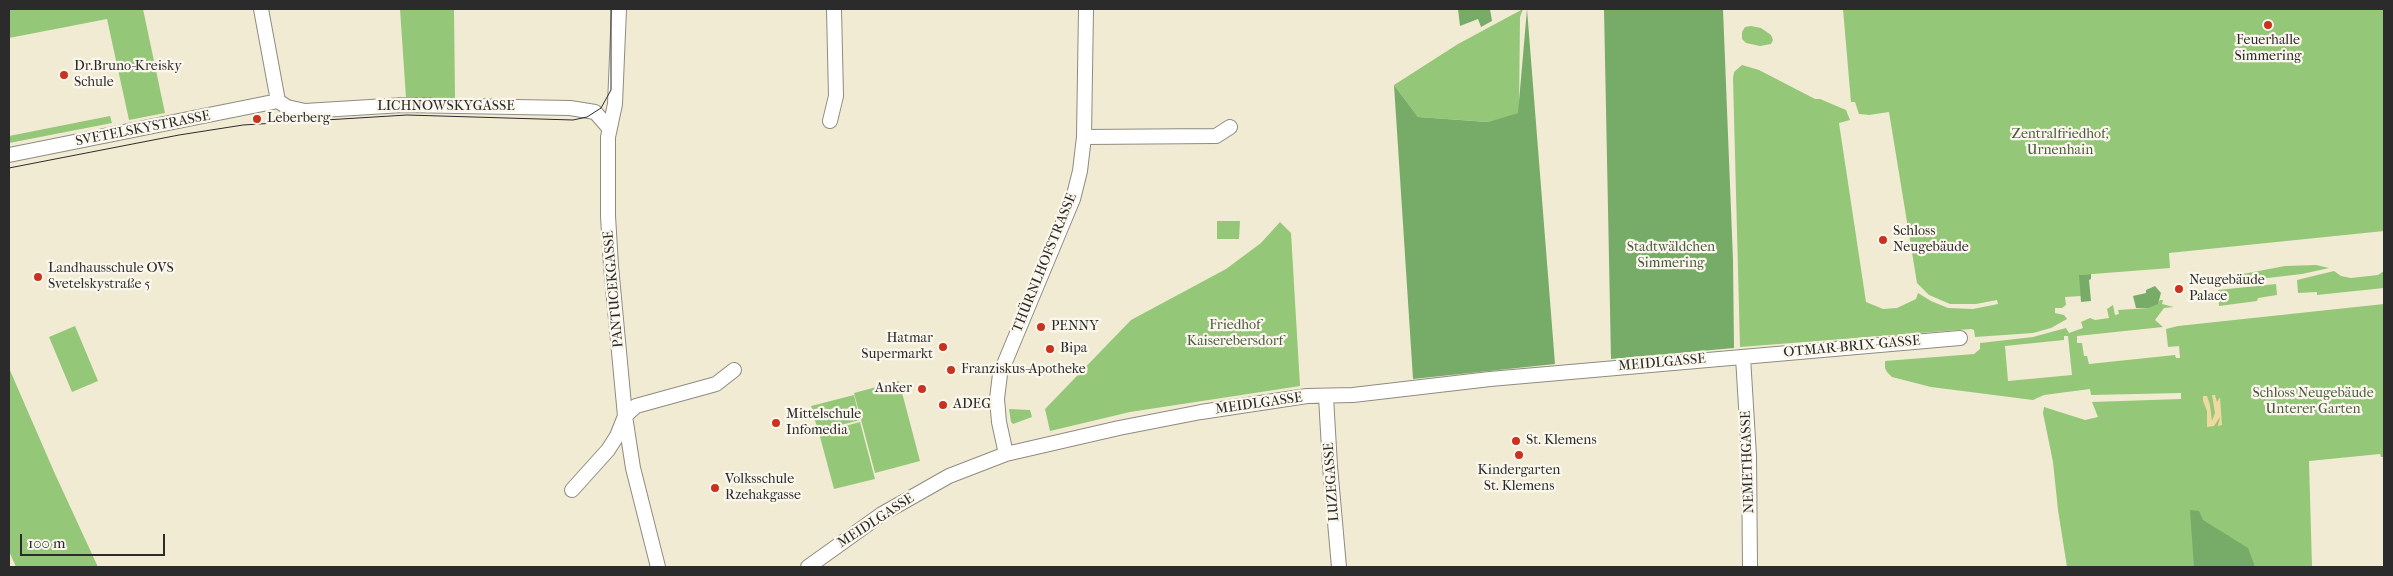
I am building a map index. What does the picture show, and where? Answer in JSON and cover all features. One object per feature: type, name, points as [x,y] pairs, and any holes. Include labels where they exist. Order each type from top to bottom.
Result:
[{"type":"street","points":[[261,9],[278,101]]},
{"type":"street","name":"PANTUCEKGASSE","points":[[619,9],[616,96],[609,128],[607,180],[610,256],[625,416],[633,468],[658,567]]},
{"type":"street","points":[[830,121],[836,96],[834,9]]},
{"type":"street","name":"THÜRNLHOFSTRASSE","points":[[1006,454],[998,415],[997,399],[1000,374],[1073,199],[1080,171],[1084,137],[1086,9]]},
{"type":"street","name":"LICHNOWSKYGASSE","points":[[278,101],[287,107],[305,112],[403,105],[570,108],[595,112],[609,128]]},
{"type":"street","name":"SVETELSKYSTRASSE","points":[[9,155],[278,101]]},
{"type":"street","points":[[1084,137],[1216,136],[1230,127]]},
{"type":"street","name":"OTMAR-BRIX-GASSE","points":[[1744,357],[1960,338]]},
{"type":"street","name":"MEIDLGASSE","points":[[808,567],[898,504],[949,476],[1006,454],[1119,428],[1201,412],[1307,396],[1326,397],[1490,379],[1744,357]]},
{"type":"street","name":"NEMETHGASSE","points":[[1744,357],[1749,456],[1750,567]]},
{"type":"street","points":[[572,490],[608,450],[618,436],[625,416],[636,406],[716,384],[734,370]]},
{"type":"street","name":"LUZEGASSE","points":[[1326,397],[1339,567]]},
{"type":"green space","points":[[9,9],[143,9],[165,113],[129,120],[107,19],[9,38]]},
{"type":"green space","points":[[400,9],[454,9],[455,98],[406,98]]},
{"type":"green space","points":[[1458,9],[1490,9],[1492,21],[1481,27],[1478,19],[1460,26]]},
{"type":"green space","points":[[1523,9],[1520,17],[1519,113],[1489,122],[1418,117],[1394,85],[1458,44]]},
{"type":"green space","points":[[1527,9],[1555,364],[1413,379],[1394,85],[1418,117],[1488,122],[1518,113]]},
{"type":"green space","name":"Stadtwäldchen Simmering","points":[[1604,9],[1723,9],[1733,260],[1734,348],[1611,359]]},
{"type":"green space","name":"Zentralfriedhof, Urnenhain","points":[[1843,9],[2384,9],[2384,231],[2169,253],[2170,268],[2080,275],[2081,296],[2065,297],[2066,305],[2062,308],[2055,308],[2055,313],[2064,315],[2067,319],[2051,328],[2033,333],[1975,337],[1974,330],[1971,329],[1740,347],[1733,78],[1734,72],[1742,65],[1759,70],[1815,99],[1820,99],[1846,110],[1850,120],[1839,123],[1866,302],[1883,309],[1897,308],[1916,299],[1918,293],[1948,308],[1973,309],[1998,304],[1997,300],[1976,304],[1950,304],[1929,295],[1917,283],[1889,112],[1869,115],[1859,114],[1855,102],[1851,102]]},
{"type":"green space","points":[[1745,27],[1761,28],[1771,35],[1773,40],[1771,44],[1760,46],[1746,43],[1742,39],[1742,32]]},
{"type":"green space","points":[[110,116],[112,123],[9,143],[9,136]]},
{"type":"green space","points":[[1217,221],[1240,221],[1239,239],[1217,239]]},
{"type":"green space","name":"Friedhof Kaiserebersdorf","points":[[1280,222],[1291,233],[1300,386],[1130,412],[1050,431],[1045,409],[1131,320],[1226,269],[1261,243]]},
{"type":"green space","points":[[2316,265],[2329,268],[2302,274],[2215,284],[2211,280],[2285,266]]},
{"type":"green space","points":[[2334,271],[2341,276],[2351,278],[2378,275],[2384,271],[2384,288],[2317,295],[2317,292],[2298,293],[2297,280]]},
{"type":"green space","points":[[2091,274],[2091,279],[2089,280],[2091,301],[2081,302],[2079,275]]},
{"type":"green space","points":[[2276,284],[2277,295],[2258,298],[2257,301],[2219,306],[2218,290]]},
{"type":"green space","points":[[2155,286],[2161,293],[2158,304],[2149,308],[2136,308],[2133,296],[2146,293],[2146,290]]},
{"type":"green space","name":"Schloss Neugebäude Unterer Garten","points":[[2160,300],[2163,300],[2162,304],[2174,307],[2164,308],[2155,320],[2163,327],[2077,336],[2077,343],[2082,343],[2084,356],[2087,356],[2089,364],[2175,355],[2176,358],[2180,358],[2179,346],[2168,347],[2166,329],[2178,326],[2384,304],[2384,457],[2381,457],[2380,454],[2309,461],[2312,567],[2067,567],[2053,462],[2043,413],[2044,407],[2085,420],[2098,417],[2092,402],[2181,399],[2181,393],[2091,395],[2090,389],[2044,395],[2033,400],[1931,387],[1892,377],[1885,368],[1885,361],[1974,354],[1980,349],[1980,343],[2033,337],[2066,328],[2069,333],[2083,328],[2081,322],[2090,318],[2095,320],[2109,318],[2107,309],[2113,305],[2115,315],[2119,314],[2118,310],[2149,308]],"holes":[[[2064,336],[2068,336],[2072,375],[2008,381],[2005,346],[2064,340]]]},
{"type":"green space","points":[[75,326],[98,381],[72,392],[49,337]]},
{"type":"green space","points":[[9,368],[98,567],[16,567],[9,551]]},
{"type":"green space","points":[[899,381],[920,461],[875,473],[854,393]]},
{"type":"green space","points":[[854,395],[860,420],[818,431],[811,406]]},
{"type":"green space","points":[[1009,409],[1030,410],[1032,417],[1013,424]]},
{"type":"green space","points":[[860,422],[875,479],[834,489],[819,433]]},
{"type":"green space","points":[[2190,510],[2199,511],[2203,520],[2248,548],[2255,567],[2194,567]]},
{"type":"sand","points":[[2212,395],[2215,395],[2217,402],[2220,397],[2222,425],[2218,426],[2220,417],[2214,426],[2207,427],[2207,411],[2203,396],[2207,396],[2212,421],[2215,413]]},
{"type":"tram line","points":[[9,168],[179,135],[243,125],[407,115],[573,120],[587,117],[601,108],[611,90],[611,9]]},
{"type":"place","name":"Feuerhalle Simmering","points":[[2268,25]]},
{"type":"place","name":"Dr.Bruno-Kreisky Schule","points":[[64,75]]},
{"type":"place","name":"Leberberg","points":[[257,119]]},
{"type":"place","name":"Schloss Neugebäude","points":[[1883,240]]},
{"type":"place","name":"Landhausschule OVS Svetelskystraße 5","points":[[38,277]]},
{"type":"place","name":"Neugebäude Palace","points":[[2179,289]]},
{"type":"place","name":"PENNY","points":[[1041,327]]},
{"type":"place","name":"Hatmar Supermarkt","points":[[943,347]]},
{"type":"place","name":"Bipa","points":[[1050,349]]},
{"type":"place","name":"Franziskus-Apotheke","points":[[951,370]]},
{"type":"place","name":"Anker","points":[[922,389]]},
{"type":"place","name":"ADEG","points":[[943,405]]},
{"type":"place","name":"Mittelschule Infomedia","points":[[776,423]]},
{"type":"place","name":"St. Klemens","points":[[1516,441]]},
{"type":"place","name":"Kindergarten St. Klemens","points":[[1519,455]]},
{"type":"place","name":"Volksschule Rzehakgasse","points":[[715,488]]}]
